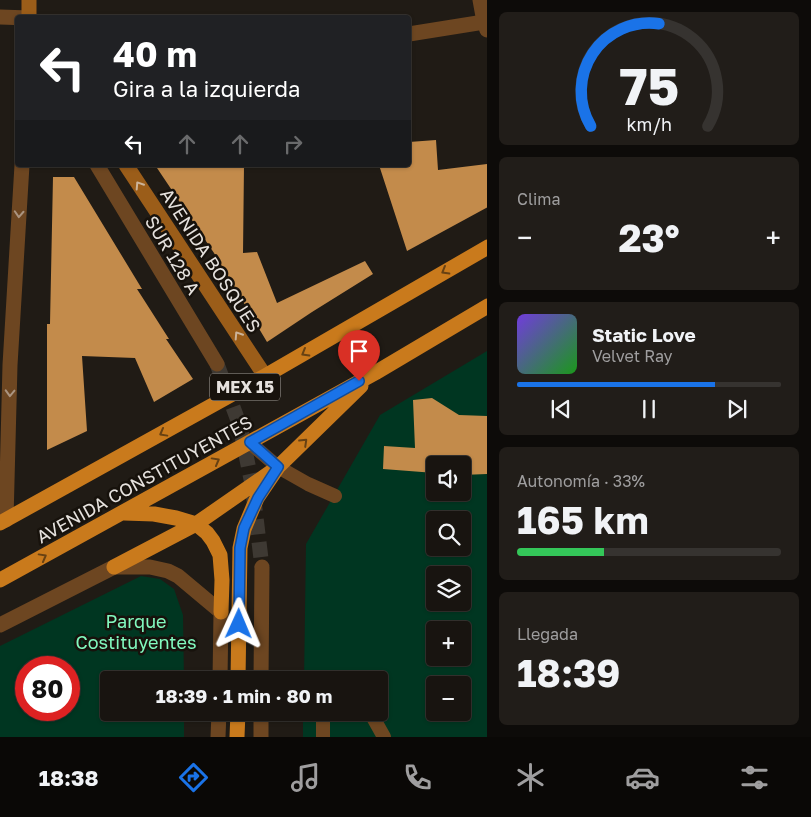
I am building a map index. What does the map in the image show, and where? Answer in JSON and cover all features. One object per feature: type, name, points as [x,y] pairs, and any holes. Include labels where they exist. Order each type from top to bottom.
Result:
[{"type":"highway","name":"AVENIDA CONSTITUYENTES","points":[[3,522],[265,376],[487,247]]},
{"type":"highway","name":"AVENIDA CONSTITUYENTES","points":[[0,580],[375,372],[487,306]]},
{"type":"highway","points":[[114,567],[196,524],[278,467],[375,372]]},
{"type":"highway","points":[[238,671],[240,548],[244,528],[258,498],[278,467]]},
{"type":"highway","points":[[122,513],[154,514],[176,518],[196,524],[207,533],[220,555],[222,580],[221,612]]},
{"type":"highway","points":[[237,737],[238,721]]},
{"type":"main road","points":[[29,0],[29,15]]},
{"type":"main road","name":"AVENIDA BOSQUES","points":[[127,167],[265,376]]},
{"type":"street","points":[[411,34],[486,27],[480,0]]},
{"type":"street","points":[[0,18],[15,18]]},
{"type":"street","points":[[3,522],[5,365],[22,167]]},
{"type":"street","name":"SUR 128 A","points":[[98,167],[217,364]]},
{"type":"street","points":[[0,625],[114,567],[150,567],[168,571],[178,576],[221,612],[220,671]]},
{"type":"street","points":[[261,671],[262,568]]},
{"type":"street","points":[[218,721],[218,737]]},
{"type":"street","points":[[261,721],[261,737]]},
{"type":"lane","points":[[250,442],[278,467],[308,484],[335,496]]},
{"type":"lane","points":[[323,721],[323,737]]},
{"type":"lane","points":[[375,721],[384,737]]},
{"type":"green space","points":[[487,351],[487,737],[303,737],[303,721],[388,721],[388,671],[304,671],[306,544],[380,415]]},
{"type":"green space","name":"Parque Costituyentes","points":[[141,576],[160,579],[174,589],[183,615],[184,671],[100,671],[100,721],[184,721],[184,737],[0,737],[0,646]]},
{"type":"building","points":[[436,140],[438,170],[487,164],[487,208],[407,251],[380,167],[411,167],[411,142]]},
{"type":"building","points":[[156,167],[244,167],[243,253],[257,252],[277,303],[365,261],[373,274],[267,342],[214,253]]},
{"type":"building","points":[[53,177],[74,177],[142,289],[137,289],[169,339],[166,339],[193,379],[154,402],[135,358],[82,356],[87,431],[47,450],[47,324],[50,324]]},
{"type":"building","points":[[432,398],[459,415],[487,416],[487,474],[471,475],[471,456],[426,456],[426,472],[383,469],[384,446],[415,448],[413,400]]},
{"type":"tunnel","points":[[217,364],[240,426],[252,484],[262,567]]},
{"type":"route","points":[[239,624],[240,548],[244,528],[258,498],[278,467],[250,442],[359,381]]}]
